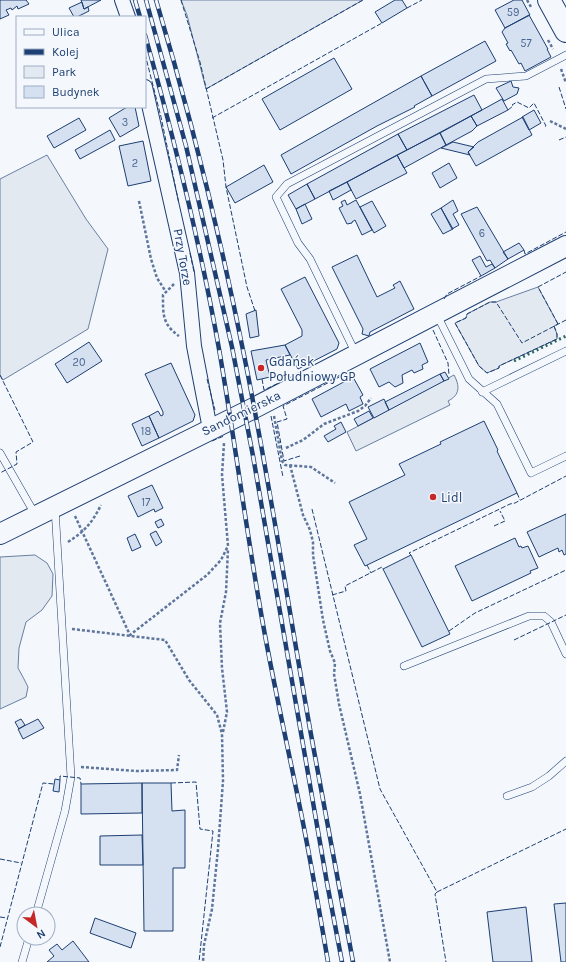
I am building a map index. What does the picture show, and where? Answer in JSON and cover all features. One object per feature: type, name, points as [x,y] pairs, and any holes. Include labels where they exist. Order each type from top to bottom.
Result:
[{"type":"main road","points":[[542,7],[557,35]]},
{"type":"street","points":[[122,0],[128,16]]},
{"type":"street","name":"Przy Torze","points":[[146,91],[187,273],[194,346],[217,434]]},
{"type":"street","name":"Sandomierska","points":[[0,534],[61,503],[217,434],[254,408],[566,246]]},
{"type":"lane","points":[[356,354],[310,259],[298,243],[276,196],[287,184],[486,79],[526,76],[566,55]]},
{"type":"lane","points":[[436,313],[468,379],[497,404],[531,473],[566,456]]},
{"type":"lane","points":[[482,392],[566,351]]},
{"type":"lane","points":[[0,453],[36,516]]},
{"type":"lane","points":[[38,906],[65,812],[71,777],[62,627],[61,503]]},
{"type":"lane","points":[[404,666],[529,616],[544,616],[551,622],[566,654]]},
{"type":"lane","points":[[507,796],[532,787],[549,776],[566,761]]},
{"type":"lane","points":[[22,962],[27,946]]},
{"type":"path","points":[[527,0],[542,7]]},
{"type":"path","points":[[557,35],[557,60],[566,83]]},
{"type":"path","points":[[550,121],[566,129]]},
{"type":"path","points":[[139,201],[151,259],[157,278],[166,292]]},
{"type":"path","points":[[187,273],[163,295],[163,317],[167,325],[175,333],[194,346]]},
{"type":"path","points":[[286,448],[303,440],[324,424],[358,411],[365,406],[371,398]]},
{"type":"path","points":[[273,409],[282,461],[285,465],[311,467],[335,484]]},
{"type":"path","points":[[217,434],[223,446],[222,475],[228,546],[226,592],[220,623],[222,668],[227,712],[222,734]]},
{"type":"path","points":[[290,465],[303,515],[310,530],[313,542],[313,555],[323,620],[330,651],[335,663],[334,674],[339,704],[360,794],[390,962]]},
{"type":"path","points":[[61,503],[83,532],[130,635]]},
{"type":"path","points":[[130,635],[207,575],[221,560],[228,546]]},
{"type":"path","points":[[62,627],[165,640],[189,680],[209,702],[217,715],[222,734],[223,781],[212,909],[204,945],[203,962]]},
{"type":"path","points":[[70,767],[136,771],[177,770],[179,755]]},
{"type":"green space","points":[[181,0],[363,0],[206,89],[187,15]]},
{"type":"green space","points":[[47,155],[86,219],[108,249],[88,329],[3,380],[0,375],[0,179]]},
{"type":"green space","points":[[538,287],[558,324],[554,326],[557,339],[487,373],[479,366],[455,323],[466,318],[467,314],[490,302],[496,302]]},
{"type":"green space","points":[[454,375],[458,390],[455,396],[448,401],[450,405],[356,451],[347,432]]},
{"type":"green space","points":[[35,555],[47,563],[53,574],[52,596],[42,610],[26,622],[19,648],[18,668],[28,687],[26,697],[0,709],[0,557]]},
{"type":"building","points":[[0,0],[26,0],[29,4],[18,9],[17,6],[12,10],[11,8],[6,10],[9,15],[0,19]]},
{"type":"building","points":[[81,0],[101,0],[84,9]]},
{"type":"building","points":[[395,0],[402,0],[407,8],[382,23],[375,12]]},
{"type":"building","points":[[514,0],[522,0],[530,15],[505,28],[495,10]]},
{"type":"building","points":[[82,2],[84,9],[88,7],[89,11],[79,16],[73,16],[69,8]]},
{"type":"building","points":[[529,15],[551,57],[525,71],[521,63],[519,64],[511,50],[510,51],[506,44],[508,43],[502,32],[505,28]]},
{"type":"building","points":[[485,41],[496,61],[432,96],[421,76]]},
{"type":"building","points":[[334,58],[352,89],[280,130],[262,99]]},
{"type":"building","points":[[421,76],[432,96],[414,106],[415,107],[377,126],[291,174],[281,155]]},
{"type":"building","points":[[511,81],[513,87],[519,88],[517,94],[504,101],[496,88]]},
{"type":"building","points":[[474,95],[482,110],[407,150],[398,134]]},
{"type":"building","points":[[502,99],[508,110],[477,126],[471,116]]},
{"type":"building","points":[[125,108],[135,108],[139,126],[120,137],[109,118]]},
{"type":"building","points":[[534,110],[541,123],[529,130],[522,117]]},
{"type":"building","points":[[471,116],[477,126],[472,131],[446,145],[440,133]]},
{"type":"building","points":[[523,117],[532,135],[476,166],[468,152],[478,142]]},
{"type":"building","points":[[79,118],[86,130],[54,148],[47,136]]},
{"type":"building","points":[[110,130],[115,140],[80,159],[75,150]]},
{"type":"building","points":[[440,133],[446,145],[404,168],[397,155]]},
{"type":"building","points":[[398,134],[407,150],[315,199],[307,184]]},
{"type":"building","points":[[143,141],[151,181],[128,186],[119,146]]},
{"type":"building","points":[[453,142],[474,147],[468,152],[470,155],[441,148]]},
{"type":"building","points":[[397,155],[407,173],[356,199],[347,182]]},
{"type":"building","points":[[449,163],[457,178],[440,188],[432,173]]},
{"type":"building","points":[[264,165],[273,182],[235,203],[226,187]]},
{"type":"building","points":[[347,182],[351,190],[333,200],[329,191]]},
{"type":"building","points":[[307,184],[315,199],[296,209],[288,195]]},
{"type":"building","points":[[345,200],[347,205],[356,200],[372,230],[362,235],[355,220],[352,223],[347,224],[339,208],[343,206],[341,202]]},
{"type":"building","points":[[453,200],[458,211],[453,214],[459,225],[452,229],[441,208]]},
{"type":"building","points":[[372,201],[386,226],[374,233],[360,207]]},
{"type":"building","points":[[305,204],[312,219],[302,224],[296,209]]},
{"type":"building","points":[[477,207],[508,259],[495,268],[490,260],[487,261],[461,214]]},
{"type":"building","points":[[441,208],[453,229],[443,234],[431,214]]},
{"type":"building","points":[[519,243],[524,250],[508,259],[503,252]]},
{"type":"building","points":[[357,255],[377,297],[395,288],[393,285],[400,281],[414,309],[370,332],[369,336],[362,334],[363,329],[332,267]]},
{"type":"building","points":[[480,256],[486,267],[492,264],[495,268],[481,276],[472,260]]},
{"type":"building","points":[[305,277],[339,343],[337,349],[298,369],[285,345],[302,336],[302,330],[281,289]]},
{"type":"building","points":[[256,310],[259,336],[250,338],[246,314]]},
{"type":"building","points":[[89,342],[102,361],[67,383],[55,364]]},
{"type":"building","points":[[420,343],[428,362],[422,365],[423,369],[414,373],[412,370],[402,375],[403,383],[395,387],[389,382],[379,387],[370,369]]},
{"type":"building","name":"Gdańsk Południowy GP","points":[[285,345],[290,355],[266,360],[270,377],[257,380],[251,351]]},
{"type":"building","points":[[171,363],[195,415],[193,421],[159,438],[149,416],[158,411],[161,416],[163,415],[163,412],[145,374]]},
{"type":"building","points":[[445,372],[449,379],[444,381],[440,374]]},
{"type":"building","points":[[440,374],[444,381],[389,410],[385,402]]},
{"type":"building","points":[[353,377],[363,395],[360,397],[363,404],[349,411],[346,404],[321,417],[312,399]]},
{"type":"building","points":[[384,399],[389,410],[374,418],[368,407]]},
{"type":"building","points":[[369,411],[373,418],[358,426],[354,419]]},
{"type":"building","points":[[149,416],[159,438],[142,446],[132,424]]},
{"type":"building","name":"Lidl","points":[[484,421],[517,493],[365,566],[354,545],[367,539],[349,502],[405,475],[399,464]]},
{"type":"building","points":[[341,422],[346,432],[328,442],[324,436],[336,429],[334,426]]},
{"type":"building","points":[[152,485],[163,508],[155,512],[154,509],[138,517],[128,496]]},
{"type":"building","points":[[566,514],[566,554],[564,555],[562,550],[559,552],[558,548],[539,557],[527,532]]},
{"type":"building","points":[[161,519],[164,525],[158,528],[155,522]]},
{"type":"building","points":[[156,531],[162,542],[156,546],[150,534]]},
{"type":"building","points":[[135,534],[141,547],[132,551],[127,538]]},
{"type":"building","points":[[515,538],[519,547],[521,546],[522,548],[528,546],[538,568],[530,571],[531,573],[472,601],[455,566]]},
{"type":"building","points":[[411,555],[450,634],[422,647],[383,569]]},
{"type":"building","points":[[21,719],[25,725],[19,729],[15,722]]},
{"type":"building","points":[[38,719],[44,728],[23,739],[18,729]]},
{"type":"building","points":[[55,779],[60,780],[59,792],[53,791]]},
{"type":"building","points":[[142,783],[171,783],[172,811],[185,810],[185,868],[173,868],[173,931],[144,931]]},
{"type":"building","points":[[142,783],[142,813],[81,814],[81,784]]},
{"type":"building","points":[[142,835],[143,865],[100,865],[100,836]]},
{"type":"building","points":[[566,903],[566,962],[561,962],[554,904]]},
{"type":"building","points":[[526,907],[532,962],[493,962],[487,912]]},
{"type":"building","points":[[95,918],[136,933],[131,948],[90,933]]},
{"type":"building","points":[[73,941],[89,962],[47,962],[54,956],[49,950],[57,944],[62,950]]},
{"type":"railway","points":[[135,0],[140,16]]},
{"type":"railway","points":[[146,0],[186,146],[232,347],[253,456],[342,962]]},
{"type":"railway","points":[[156,0],[204,176],[244,355],[353,962]]},
{"type":"railway","points":[[146,39],[186,191],[212,309],[264,632],[307,843],[328,962]]},
{"type":"hedge","points":[[514,361],[566,336]]},
{"type":"fence","points":[[181,0],[200,62],[223,160],[226,187],[247,287],[255,311]]},
{"type":"fence","points":[[206,89],[363,0]]},
{"type":"fence","points":[[407,8],[422,0]]},
{"type":"fence","points":[[212,118],[382,23]]},
{"type":"fence","points":[[146,58],[161,117],[179,204]]},
{"type":"fence","points":[[559,87],[566,109]]},
{"type":"fence","points":[[508,110],[517,102],[529,108],[534,103],[546,126],[545,127]]},
{"type":"fence","points":[[559,140],[566,137]]},
{"type":"fence","points":[[524,250],[525,254],[566,232]]},
{"type":"fence","points":[[190,253],[194,272]]},
{"type":"fence","points":[[558,324],[538,287],[566,272]]},
{"type":"fence","points":[[444,299],[447,294],[481,276]]},
{"type":"fence","points":[[554,326],[557,334],[557,339],[487,373],[479,366],[455,323],[466,318],[467,314],[490,302],[496,302],[522,343],[566,320]]},
{"type":"fence","points":[[433,330],[448,363],[449,375]]},
{"type":"fence","points":[[300,456],[284,461],[277,422],[287,419],[283,406],[349,372]]},
{"type":"fence","points":[[0,375],[33,442],[16,452],[17,464],[0,473]]},
{"type":"fence","points":[[207,379],[215,410]]},
{"type":"fence","points":[[262,379],[264,390],[287,379]]},
{"type":"fence","points":[[271,416],[283,477]]},
{"type":"fence","points":[[212,441],[224,436]]},
{"type":"fence","points":[[411,555],[409,553],[510,504],[515,503],[566,476]]},
{"type":"fence","points":[[517,493],[520,500]]},
{"type":"fence","points":[[312,509],[380,789],[437,892],[435,894],[446,962]]},
{"type":"fence","points":[[494,526],[505,521],[500,511]]},
{"type":"fence","points":[[367,565],[371,573]]},
{"type":"fence","points":[[332,595],[346,591],[345,586],[382,567],[383,569]]},
{"type":"fence","points":[[449,631],[475,613],[566,570]]},
{"type":"fence","points":[[514,640],[566,615]]},
{"type":"fence","points":[[60,780],[60,776],[80,778],[81,784]]},
{"type":"fence","points":[[171,783],[196,782],[200,829],[213,831],[199,962]]},
{"type":"fence","points":[[0,947],[43,783],[54,784]]},
{"type":"fence","points":[[437,892],[566,829]]},
{"type":"fence","points":[[0,859],[21,863]]},
{"type":"fence","points":[[0,917],[7,918]]},
{"type":"place","name":"Gdańsk Południowy GP","points":[[261,368]]},
{"type":"place","name":"Lidl","points":[[433,497]]}]
